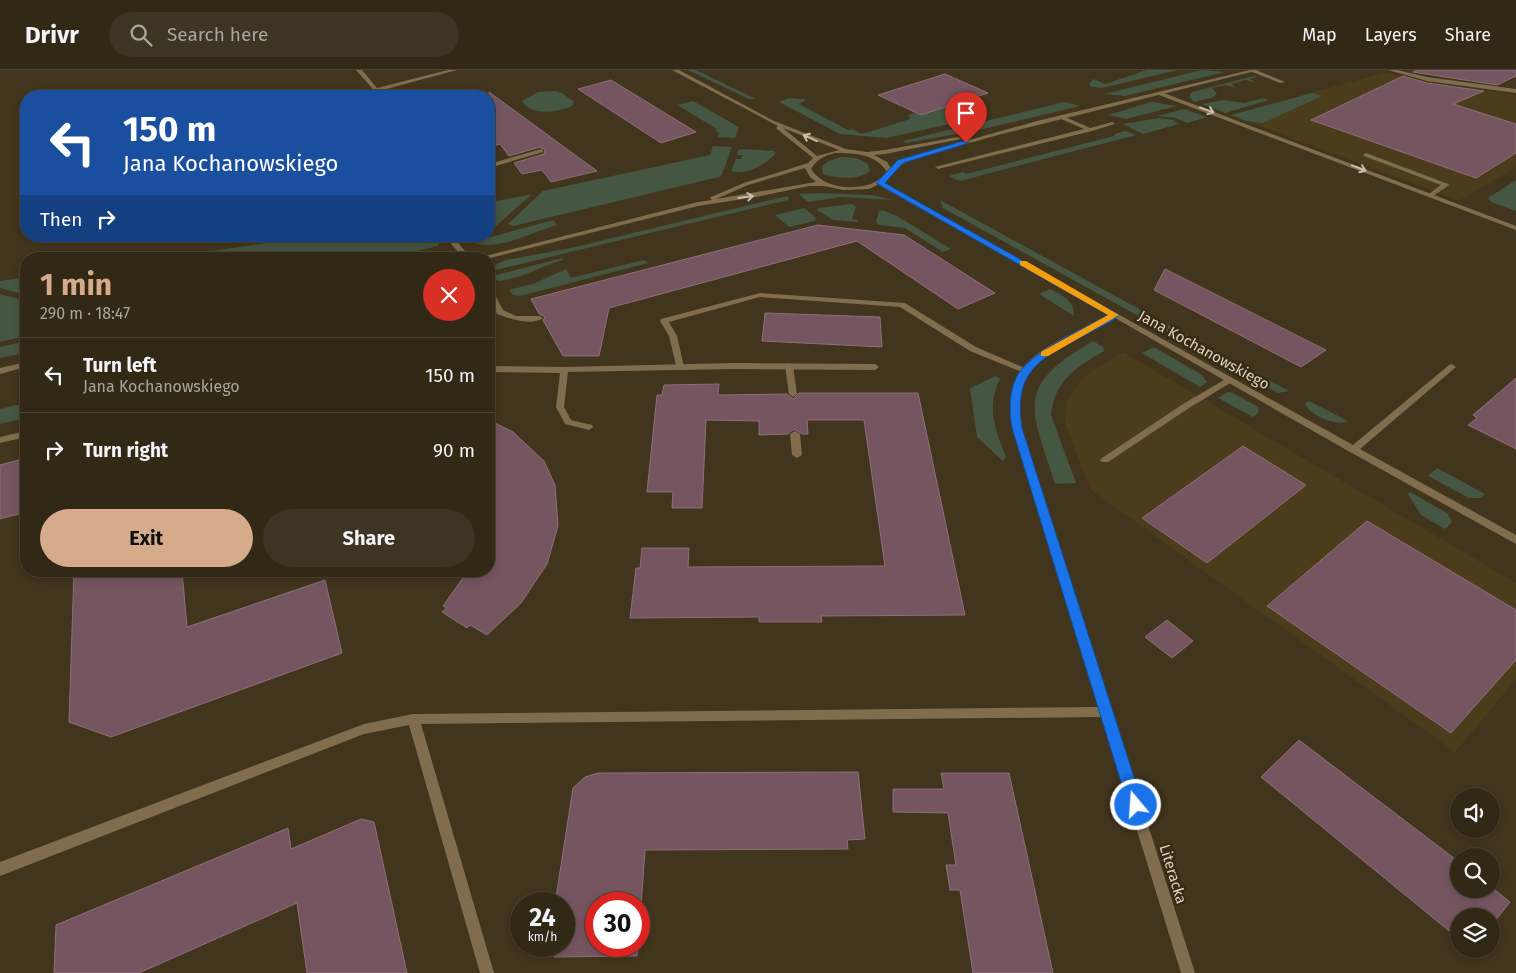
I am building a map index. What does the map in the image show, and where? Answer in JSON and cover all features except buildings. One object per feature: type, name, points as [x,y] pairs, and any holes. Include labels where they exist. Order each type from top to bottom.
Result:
[{"type":"street","points":[[359,70],[376,90],[454,70]]},
{"type":"street","points":[[675,70],[772,122],[849,151]]},
{"type":"street","points":[[495,254],[698,204],[809,184],[855,188],[880,183],[887,178],[897,164],[911,157],[1061,117],[1255,70],[1282,82]]},
{"type":"street","points":[[1391,70],[1427,79],[1516,91]]},
{"type":"street","points":[[1161,94],[1516,228]]},
{"type":"street","points":[[1061,117],[1090,130]]},
{"type":"street","points":[[772,122],[816,158]]},
{"type":"street","points":[[938,167],[1112,124]]},
{"type":"street","points":[[698,204],[746,184],[794,171],[809,165],[816,158],[830,152],[885,152],[986,136]]},
{"type":"street","points":[[495,164],[541,151]]},
{"type":"street","points":[[862,152],[882,160],[888,166],[890,172]]},
{"type":"street","points":[[1366,155],[1446,185],[1430,195]]},
{"type":"street","points":[[809,165],[811,175],[827,185]]},
{"type":"street","name":"Jana Kochanowskiego","points":[[880,183],[1516,540]]},
{"type":"street","points":[[455,242],[462,252]]},
{"type":"street","points":[[680,367],[673,336],[664,321],[760,295],[902,305],[973,349],[1026,370]]},
{"type":"street","points":[[495,302],[500,312],[516,318],[539,318]]},
{"type":"street","name":"Literacka","points":[[1115,315],[1033,362],[1020,378],[1014,410],[1017,428],[1188,973]]},
{"type":"street","points":[[0,371],[20,366]]},
{"type":"street","points":[[789,366],[793,394]]},
{"type":"street","points":[[495,369],[875,367]]},
{"type":"street","points":[[1353,450],[1452,367]]},
{"type":"street","points":[[564,370],[560,407],[568,422],[588,426]]},
{"type":"street","points":[[1106,460],[1186,406],[1229,380]]},
{"type":"street","points":[[795,434],[798,455]]},
{"type":"street","points":[[0,440],[20,435]]},
{"type":"street","points":[[0,869],[364,729],[413,719],[1106,712]]},
{"type":"street","points":[[413,719],[487,973]]},
{"type":"shaded area","points":[[1387,72],[1418,80],[1516,95],[1516,167],[1459,201],[1231,115]]},
{"type":"shaded area","points":[[1123,352],[1516,583],[1516,679],[1455,752],[1090,489],[1065,423],[1067,400],[1081,380],[1093,370]]},
{"type":"green space","points":[[688,70],[696,70],[756,99],[749,99]]},
{"type":"green space","points":[[1147,70],[1178,70],[1102,88],[1091,87],[1089,84],[1093,79],[1105,84]]},
{"type":"green space","points":[[1202,70],[1225,72],[1125,96],[1104,94]]},
{"type":"green space","points":[[1254,76],[1257,77],[1250,79],[1256,83],[1246,80],[1231,84],[1237,88],[1226,85],[1212,88],[1217,94],[1211,98],[1194,102],[1189,97],[1192,92]]},
{"type":"green space","points":[[555,91],[562,93],[574,102],[572,106],[545,112],[532,109],[522,101],[538,92]]},
{"type":"green space","points":[[1312,93],[1322,96],[1263,123],[1245,121],[1231,115]]},
{"type":"green space","points":[[789,98],[804,99],[805,101],[799,104],[848,130],[852,129],[862,134],[910,119],[908,115],[934,108],[950,107],[972,116],[972,119],[887,138],[840,134],[779,102]]},
{"type":"green space","points":[[1263,98],[1269,100],[1225,113],[1202,104],[1223,100],[1245,103]]},
{"type":"green space","points":[[693,101],[739,127],[735,138],[718,137],[719,133],[715,130],[717,129],[677,105]]},
{"type":"green space","points":[[1064,102],[1080,106],[979,130],[906,143],[903,141]]},
{"type":"green space","points":[[1151,102],[1177,106],[1126,119],[1108,115]]},
{"type":"green space","points":[[1184,109],[1207,117],[1187,123],[1176,118],[1157,116]]},
{"type":"green space","points":[[1159,118],[1173,120],[1179,124],[1143,134],[1123,124]]},
{"type":"green space","points":[[1125,131],[1136,135],[960,181],[950,177],[951,175],[963,172],[966,174],[1114,136]]},
{"type":"green space","points":[[713,146],[732,147],[722,174],[719,177],[513,226],[508,224],[543,191],[710,155]]},
{"type":"green space","points":[[738,150],[774,151],[776,153],[756,168],[743,172],[731,171],[736,159],[741,159],[743,155],[737,155]]},
{"type":"green space","points":[[841,157],[856,158],[868,164],[870,171],[853,177],[834,177],[823,174],[822,166],[829,161]]},
{"type":"green space","points":[[1516,180],[1516,211],[1491,202],[1488,198]]},
{"type":"green space","points":[[532,194],[495,227],[495,202]]},
{"type":"green space","points":[[799,194],[871,195],[893,200],[841,197],[808,202]]},
{"type":"green space","points":[[787,196],[789,198],[788,200],[495,270],[497,264],[506,260],[571,248]]},
{"type":"green space","points":[[940,200],[1289,391],[1278,393],[943,208]]},
{"type":"green space","points":[[852,204],[856,207],[852,219],[858,220],[857,222],[833,220],[817,210],[819,208]]},
{"type":"green space","points":[[804,208],[816,218],[815,221],[789,227],[775,215]]},
{"type":"green space","points":[[882,210],[897,216],[951,249],[943,252],[905,228],[879,225],[876,222],[879,211]]},
{"type":"green space","points":[[549,221],[554,221],[557,225],[503,243],[482,245],[473,242],[495,242],[495,236]]},
{"type":"green space","points":[[273,242],[439,243],[438,246],[413,252],[205,252]]},
{"type":"green space","points":[[562,258],[563,260],[507,280],[498,281],[495,275]]},
{"type":"green space","points":[[644,260],[648,263],[520,296],[513,295],[509,290],[533,284],[566,269],[571,278]]},
{"type":"green space","points":[[20,278],[20,293],[0,288],[0,281]]},
{"type":"green space","points":[[1050,289],[1070,302],[1074,310],[1074,316],[1039,294]]},
{"type":"green space","points":[[0,294],[20,299],[20,337],[0,342]]},
{"type":"green space","points":[[1093,341],[1103,347],[1104,351],[1084,363],[1068,376],[1053,403],[1051,415],[1076,483],[1055,484],[1035,417],[1035,401],[1039,386],[1050,372],[1067,357]]},
{"type":"green space","points":[[20,342],[20,354],[0,358],[0,347]]},
{"type":"green space","points":[[1154,347],[1202,375],[1207,382],[1200,387],[1142,353]]},
{"type":"green space","points":[[996,376],[1000,379],[993,399],[993,409],[998,437],[1006,457],[1003,461],[977,437],[970,388]]},
{"type":"green space","points":[[1228,392],[1258,407],[1259,412],[1253,417],[1218,398]]},
{"type":"green space","points":[[1309,401],[1348,421],[1330,421],[1317,416],[1307,407],[1305,403]]},
{"type":"green space","points":[[20,404],[20,419],[0,424],[0,409]]},
{"type":"green space","points":[[1437,468],[1485,494],[1481,498],[1469,498],[1428,476]]},
{"type":"green space","points":[[1410,492],[1447,513],[1452,522],[1445,529],[1421,515],[1408,494]]},
{"type":"slow traffic","points":[[1023,263],[1115,315],[1045,354]]},
{"type":"route","points":[[966,143],[911,157],[897,164],[887,178],[880,183],[1115,315],[1033,362],[1020,378],[1014,410],[1017,428],[1136,805]]}]
